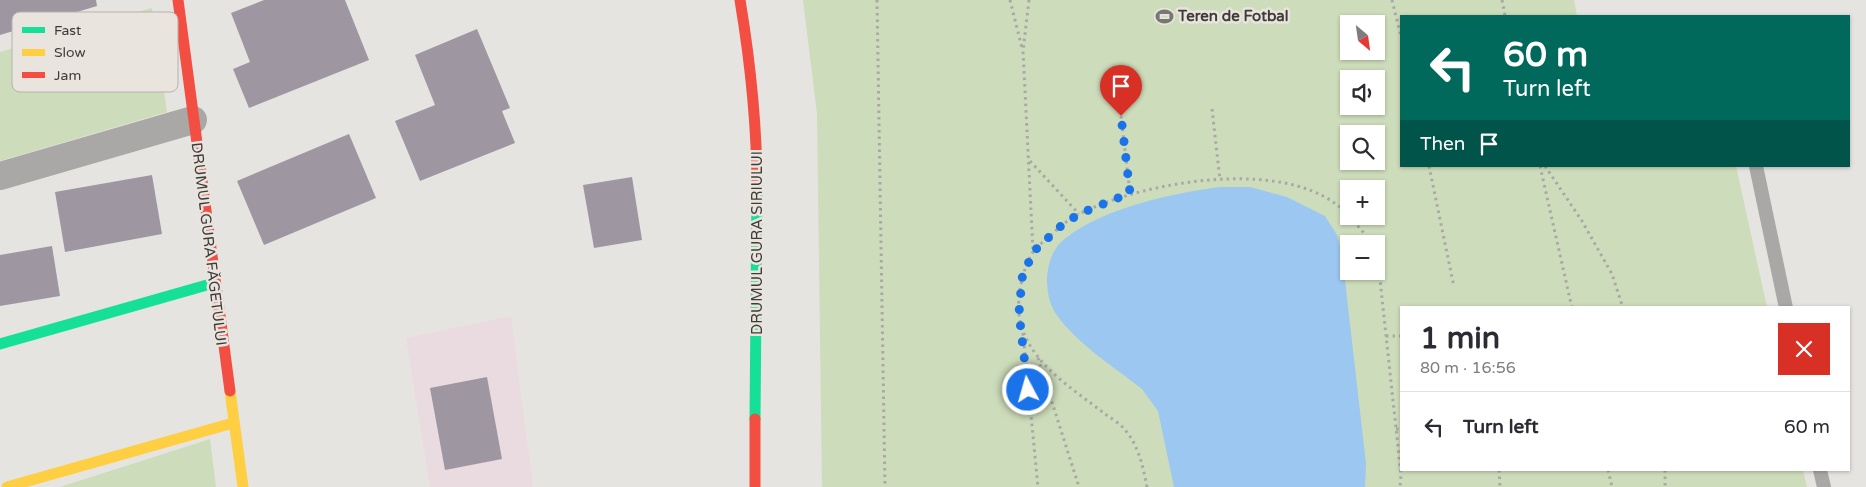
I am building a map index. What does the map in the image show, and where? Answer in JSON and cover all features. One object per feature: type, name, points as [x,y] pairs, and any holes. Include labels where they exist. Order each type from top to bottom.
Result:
[{"type":"street","name":"DRUMUL GURA FĂGETULUI","points":[[178,0],[214,282],[243,487]]},
{"type":"street","name":"DRUMUL GURA SIRIULUI","points":[[740,0],[751,65],[757,135],[755,487]]},
{"type":"street","points":[[0,176],[193,120]]},
{"type":"street","points":[[0,344],[214,282]]},
{"type":"street","points":[[7,487],[234,423]]},
{"type":"lane","points":[[1756,167],[1786,306]]},
{"type":"lane","points":[[1820,471],[1824,487]]},
{"type":"path","points":[[877,0],[884,487]]},
{"type":"path","points":[[1010,0],[1022,51],[1030,161],[1033,252]]},
{"type":"path","points":[[1022,51],[1029,0]]},
{"type":"path","points":[[1392,0],[1400,33]]},
{"type":"path","points":[[1502,0],[1505,15]]},
{"type":"path","points":[[1212,109],[1220,180]]},
{"type":"path","points":[[1121,116],[1130,193]]},
{"type":"path","points":[[1030,161],[1079,214]]},
{"type":"path","points":[[1429,167],[1454,287]]},
{"type":"path","points":[[1540,167],[1572,306]]},
{"type":"path","points":[[1546,167],[1582,221],[1612,274],[1622,306]]},
{"type":"path","points":[[1038,487],[1019,313],[1022,278],[1033,252],[1062,225],[1079,214],[1130,193],[1157,186],[1241,178],[1308,189],[1340,207]]},
{"type":"path","points":[[1357,225],[1365,235]]},
{"type":"path","points":[[1379,280],[1396,429],[1400,487]]},
{"type":"path","points":[[1022,333],[1038,357],[1059,378],[1126,430],[1138,450],[1147,487]]},
{"type":"path","points":[[1386,336],[1400,336]]},
{"type":"path","points":[[1038,357],[1079,487]]},
{"type":"path","points":[[1499,471],[1500,487]]},
{"type":"path","points":[[1608,471],[1612,487]]},
{"type":"path","points":[[1665,471],[1665,487]]},
{"type":"shaded area","points":[[511,316],[533,487],[430,487],[406,338]]},
{"type":"green space","points":[[803,0],[1574,0],[1577,15],[1400,15],[1400,167],[1736,167],[1767,306],[1400,306],[1400,471],[1803,471],[1807,487],[822,487],[817,114]]},
{"type":"green space","points":[[152,8],[153,12],[138,12]]},
{"type":"green space","points":[[12,49],[12,92],[164,92],[167,112],[0,161],[0,52]]},
{"type":"green space","points":[[210,439],[216,487],[60,487]]},
{"type":"water","points":[[1220,187],[1250,187],[1287,197],[1325,216],[1337,235],[1340,246],[1340,280],[1345,280],[1366,464],[1365,487],[1174,487],[1158,411],[1142,389],[1085,345],[1056,314],[1050,301],[1047,283],[1050,261],[1061,242],[1081,227],[1099,218],[1119,210],[1182,193]]},
{"type":"building","points":[[0,0],[96,0],[97,6],[77,12],[12,12],[12,31],[0,35]]},
{"type":"building","points":[[264,0],[345,0],[369,60],[249,108],[233,69],[250,62],[231,13]]},
{"type":"building","points":[[477,29],[510,108],[502,111],[515,143],[420,181],[395,121],[435,105],[415,55]]},
{"type":"building","points":[[349,134],[376,198],[264,245],[237,181]]},
{"type":"building","points":[[152,175],[162,234],[65,252],[55,192]]},
{"type":"building","points":[[632,177],[642,240],[594,248],[583,185]]},
{"type":"building","points":[[52,246],[60,296],[0,306],[0,255]]},
{"type":"building","points":[[487,377],[502,459],[445,470],[430,388]]},
{"type":"traffic: fast","points":[[755,419],[757,189]]},
{"type":"traffic: fast","points":[[0,344],[214,283]]},
{"type":"traffic: slow","points":[[230,391],[243,487]]},
{"type":"traffic: slow","points":[[7,487],[233,423]]},
{"type":"traffic: jam","points":[[178,0],[230,391]]},
{"type":"traffic: jam","points":[[740,0],[753,94],[757,189]]},
{"type":"traffic: jam","points":[[755,419],[755,487]]},
{"type":"place","name":"Teren de Fotbal","points":[[1164,16]]},
{"type":"route","points":[[1028,390],[1019,313],[1022,278],[1033,252],[1062,225],[1079,214],[1130,193],[1121,116]]}]
